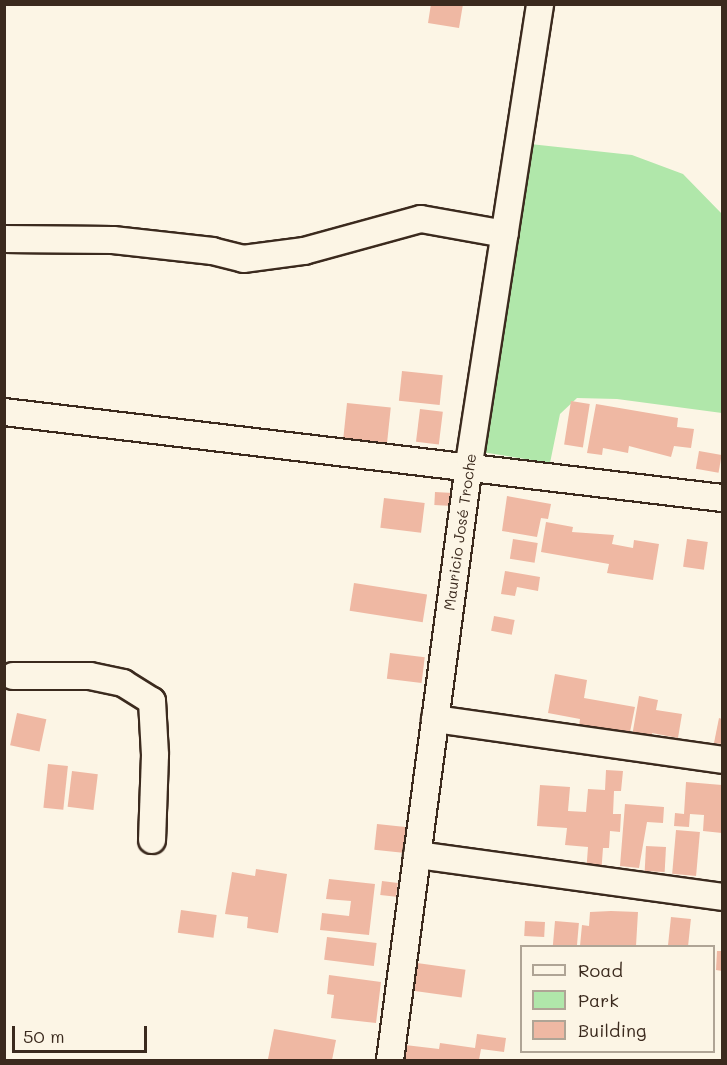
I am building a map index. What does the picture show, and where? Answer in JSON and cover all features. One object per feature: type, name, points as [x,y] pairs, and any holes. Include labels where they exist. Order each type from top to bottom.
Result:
[{"type":"street","name":"Mauricio José Troche","points":[[390,1060],[469,466],[540,4]]},
{"type":"street","points":[[4,239],[113,240],[212,251],[243,259],[304,251],[420,219],[505,234]]},
{"type":"street","points":[[4,412],[723,498]]},
{"type":"street","points":[[13,676],[90,676],[123,682],[152,701],[155,755],[152,840]]},
{"type":"street","points":[[435,719],[723,760]]},
{"type":"street","points":[[417,855],[723,897]]},
{"type":"green space","points":[[530,144],[632,155],[683,174],[722,214],[722,413],[617,399],[577,398],[560,414],[550,463],[482,452]]},
{"type":"building","points":[[431,4],[463,4],[459,28],[428,23]]},
{"type":"building","points":[[402,371],[443,375],[440,405],[399,401]]},
{"type":"building","points":[[571,401],[590,404],[583,447],[564,444]]},
{"type":"building","points":[[347,403],[391,408],[387,444],[343,440]]},
{"type":"building","points":[[596,404],[678,418],[677,427],[694,429],[691,448],[674,446],[671,457],[629,446],[628,453],[603,448],[602,455],[587,453]]},
{"type":"building","points":[[420,409],[443,412],[439,445],[416,442]]},
{"type":"building","points":[[699,451],[722,455],[719,473],[696,469]]},
{"type":"building","points":[[435,492],[453,493],[452,506],[434,505]]},
{"type":"building","points":[[507,496],[551,504],[548,519],[541,518],[537,537],[502,531]]},
{"type":"building","points":[[384,498],[425,503],[421,533],[380,528]]},
{"type":"building","points":[[546,522],[573,527],[572,532],[614,535],[612,544],[633,548],[634,540],[659,544],[653,580],[607,573],[609,564],[541,552]]},
{"type":"building","points":[[513,539],[538,543],[535,563],[510,559]]},
{"type":"building","points":[[687,539],[708,542],[704,570],[683,567]]},
{"type":"building","points":[[505,571],[540,577],[538,591],[517,587],[515,596],[501,594]]},
{"type":"building","points":[[354,583],[427,595],[423,622],[350,611]]},
{"type":"building","points":[[494,616],[515,620],[512,635],[491,631]]},
{"type":"building","points":[[390,653],[425,657],[422,683],[387,679]]},
{"type":"building","points":[[555,674],[587,680],[584,698],[635,707],[630,732],[579,727],[580,719],[548,713]]},
{"type":"building","points":[[639,696],[658,700],[656,710],[682,714],[678,738],[652,733],[649,745],[631,742]]},
{"type":"building","points":[[17,713],[46,719],[39,752],[10,745]]},
{"type":"building","points":[[719,718],[722,719],[722,744],[714,743]]},
{"type":"building","points":[[48,764],[68,766],[63,810],[43,808]]},
{"type":"building","points":[[606,770],[623,771],[621,791],[614,791],[613,814],[621,814],[620,832],[610,831],[609,848],[603,848],[601,875],[586,874],[588,847],[565,845],[567,828],[537,826],[540,785],[570,787],[568,811],[586,812],[588,789],[605,790]]},
{"type":"building","points":[[72,771],[98,774],[93,810],[68,807]]},
{"type":"building","points":[[686,782],[722,785],[722,833],[703,831],[704,815],[690,814],[689,827],[674,826],[675,813],[684,814]]},
{"type":"building","points":[[625,804],[664,807],[663,823],[647,822],[639,868],[620,866]]},
{"type":"building","points":[[377,824],[408,827],[405,853],[374,850]]},
{"type":"building","points":[[676,830],[700,832],[696,876],[672,874]]},
{"type":"building","points":[[646,846],[666,847],[665,872],[645,871]]},
{"type":"building","points":[[256,869],[287,874],[278,933],[247,928],[248,917],[225,914],[232,872],[255,876]]},
{"type":"building","points":[[329,879],[375,884],[369,935],[320,930],[322,913],[349,916],[351,901],[326,899]]},
{"type":"building","points":[[382,881],[398,883],[396,897],[380,895]]},
{"type":"building","points":[[181,910],[217,915],[213,938],[178,933]]},
{"type":"building","points":[[590,912],[638,912],[636,945],[580,945],[582,925],[589,926]]},
{"type":"building","points":[[671,917],[691,919],[688,945],[668,945]]},
{"type":"building","points":[[525,921],[545,922],[544,937],[524,936]]},
{"type":"building","points":[[555,921],[579,923],[577,945],[553,945]]},
{"type":"building","points":[[327,937],[377,943],[374,966],[324,960]]},
{"type":"building","points":[[717,951],[722,951],[722,971],[716,970]]},
{"type":"building","points":[[417,963],[466,970],[462,998],[413,991]]},
{"type":"building","points":[[329,975],[381,982],[376,1023],[331,1018],[334,995],[327,994]]},
{"type":"building","points":[[274,1029],[336,1040],[332,1060],[268,1059]]},
{"type":"building","points":[[477,1034],[506,1038],[504,1052],[481,1049],[479,1060],[403,1060],[405,1045],[439,1049],[440,1043],[475,1048]]}]
